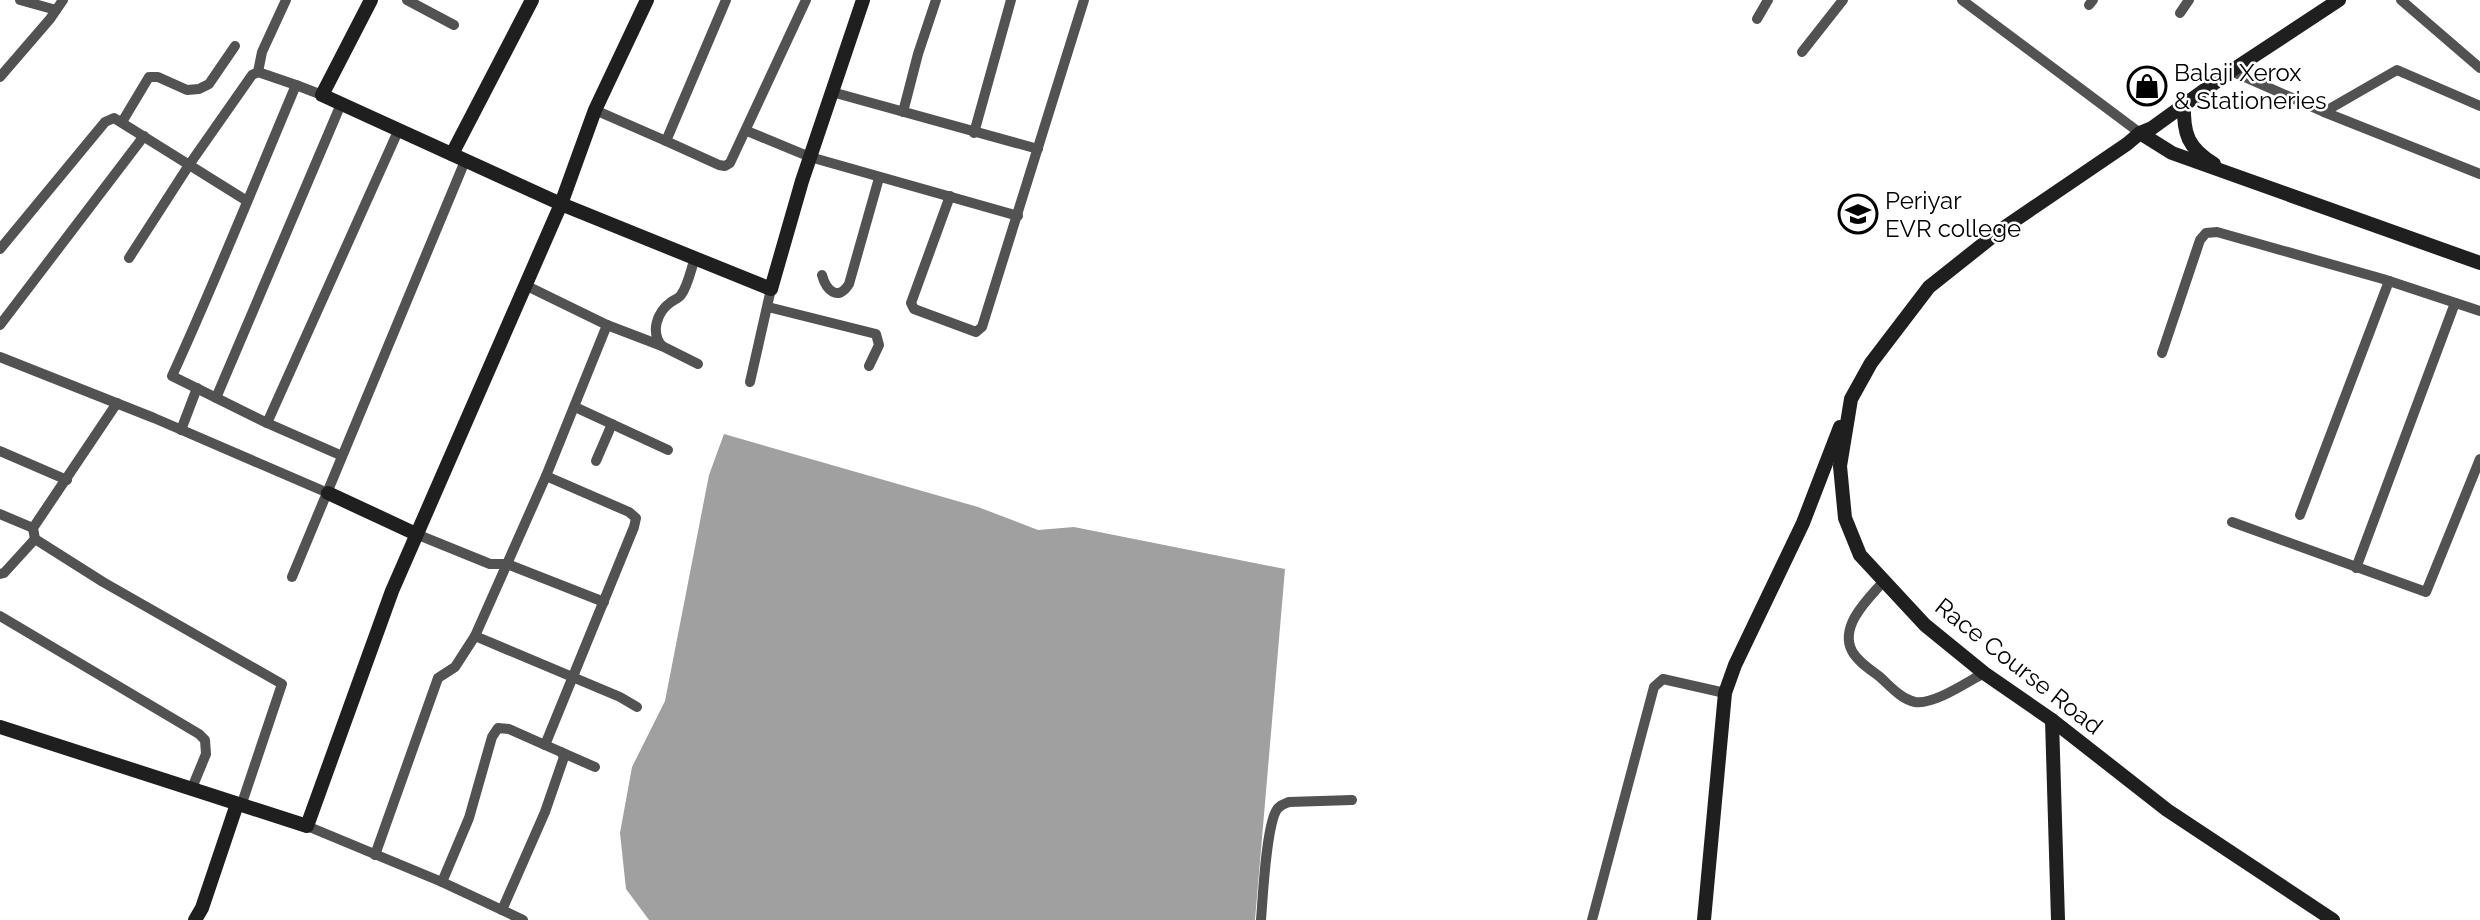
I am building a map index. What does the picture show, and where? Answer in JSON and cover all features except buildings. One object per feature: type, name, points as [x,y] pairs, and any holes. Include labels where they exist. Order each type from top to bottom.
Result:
[{"type":"street","points":[[20,0],[60,5]]},
{"type":"street","points":[[130,258],[188,165],[253,75],[258,72],[262,52],[286,0]]},
{"type":"street","points":[[322,95],[371,0]]},
{"type":"street","points":[[407,0],[454,25]]},
{"type":"street","points":[[292,577],[328,493],[459,157],[532,0]]},
{"type":"street","points":[[307,826],[392,591],[561,204],[595,110],[647,0]]},
{"type":"street","points":[[666,141],[726,0]]},
{"type":"street","points":[[595,110],[725,166],[734,157],[747,131],[806,0]]},
{"type":"street","points":[[750,382],[771,289],[810,157],[863,0]]},
{"type":"street","points":[[903,113],[918,54],[936,0]]},
{"type":"street","points":[[974,133],[1011,0]]},
{"type":"street","points":[[950,196],[911,303],[914,309],[976,332],[982,327],[1084,0]]},
{"type":"street","points":[[1757,19],[1768,0]]},
{"type":"street","points":[[1802,52],[1843,0]]},
{"type":"street","points":[[1962,0],[2140,133],[2172,153],[2480,263]]},
{"type":"street","points":[[2180,13],[2189,0]]},
{"type":"street","name":"Race Course Road","points":[[2333,920],[2167,810],[2052,720],[1983,673],[1925,625],[1860,555],[1845,517],[1840,466],[1851,399],[1871,363],[1929,287],[2002,229],[2339,0]]},
{"type":"street","points":[[2401,0],[2480,68]]},
{"type":"street","points":[[0,77],[60,5]]},
{"type":"street","points":[[122,122],[149,77],[158,77],[187,90],[199,89],[209,84],[235,46]]},
{"type":"street","points":[[2324,112],[2397,69],[2480,105]]},
{"type":"street","points":[[2231,71],[2324,112],[2480,174]]},
{"type":"street","points":[[258,72],[322,95],[561,204],[771,289]]},
{"type":"street","points":[[296,85],[218,278],[172,376],[267,423],[340,455]]},
{"type":"street","points":[[832,92],[1038,149]]},
{"type":"street","points":[[216,398],[341,104]]},
{"type":"street","points":[[2184,104],[2183,123],[2187,140],[2203,157],[2227,172]]},
{"type":"street","points":[[0,249],[105,122],[114,118],[247,201]]},
{"type":"street","points":[[267,423],[399,129]]},
{"type":"street","points":[[747,131],[810,157],[1018,216]]},
{"type":"street","points":[[0,325],[144,136]]},
{"type":"street","points":[[822,275],[825,286],[831,291],[844,291],[849,284],[879,178]]},
{"type":"street","points":[[2162,353],[2200,240],[2206,233],[2217,232],[2389,281],[2480,311]]},
{"type":"street","points":[[662,346],[655,331],[659,318],[669,303],[680,296],[695,258]]},
{"type":"street","points":[[2300,514],[2389,281]]},
{"type":"street","points":[[524,285],[607,325],[662,346],[698,364]]},
{"type":"street","points":[[2356,568],[2455,303]]},
{"type":"street","points":[[768,307],[876,334],[879,345],[869,366]]},
{"type":"street","points":[[375,855],[438,678],[455,667],[475,636],[546,476],[607,325]]},
{"type":"street","points":[[0,357],[181,430],[489,564],[507,564],[604,602]]},
{"type":"street","points":[[181,430],[197,388]]},
{"type":"street","points":[[1704,920],[1725,693],[1735,665],[1803,523],[1851,399]]},
{"type":"street","points":[[0,574],[4,573],[34,534],[117,403]]},
{"type":"street","points":[[575,407],[668,450]]},
{"type":"street","points":[[596,461],[612,424]]},
{"type":"street","points":[[0,451],[67,480]]},
{"type":"street","points":[[2232,522],[2427,592],[2480,459]]},
{"type":"street","points":[[545,745],[636,518],[629,512],[546,476]]},
{"type":"street","points":[[0,514],[103,582],[282,684],[202,908],[195,920]]},
{"type":"street","points":[[1883,582],[1854,616],[1849,636],[1851,650],[1858,659],[1903,697],[1915,702],[1950,692],[1983,673]]},
{"type":"street","points":[[0,616],[199,734],[205,740],[206,754],[192,788]]},
{"type":"street","points":[[475,636],[637,707]]},
{"type":"street","points":[[1592,920],[1654,687],[1663,679],[1725,693]]},
{"type":"street","points":[[2052,720],[2057,920]]},
{"type":"street","points":[[0,727],[307,826],[442,882],[523,920]]},
{"type":"street","points":[[442,882],[469,818],[492,737],[498,728],[509,729],[595,767]]},
{"type":"street","points":[[502,910],[516,884],[545,812],[564,757],[561,752]]},
{"type":"street","points":[[1261,920],[1276,811],[1289,802],[1352,800]]},
{"type":"shaded area","points":[[724,434],[978,507],[1038,530],[1074,527],[1285,569],[1255,920],[649,920],[626,889],[620,833],[632,767],[665,701],[709,475]]},
{"type":"place","name":"Balaji Xerox & Stationeries","points":[[2147,86]]},
{"type":"place","name":"Periyar EVR college","points":[[1858,214]]}]
